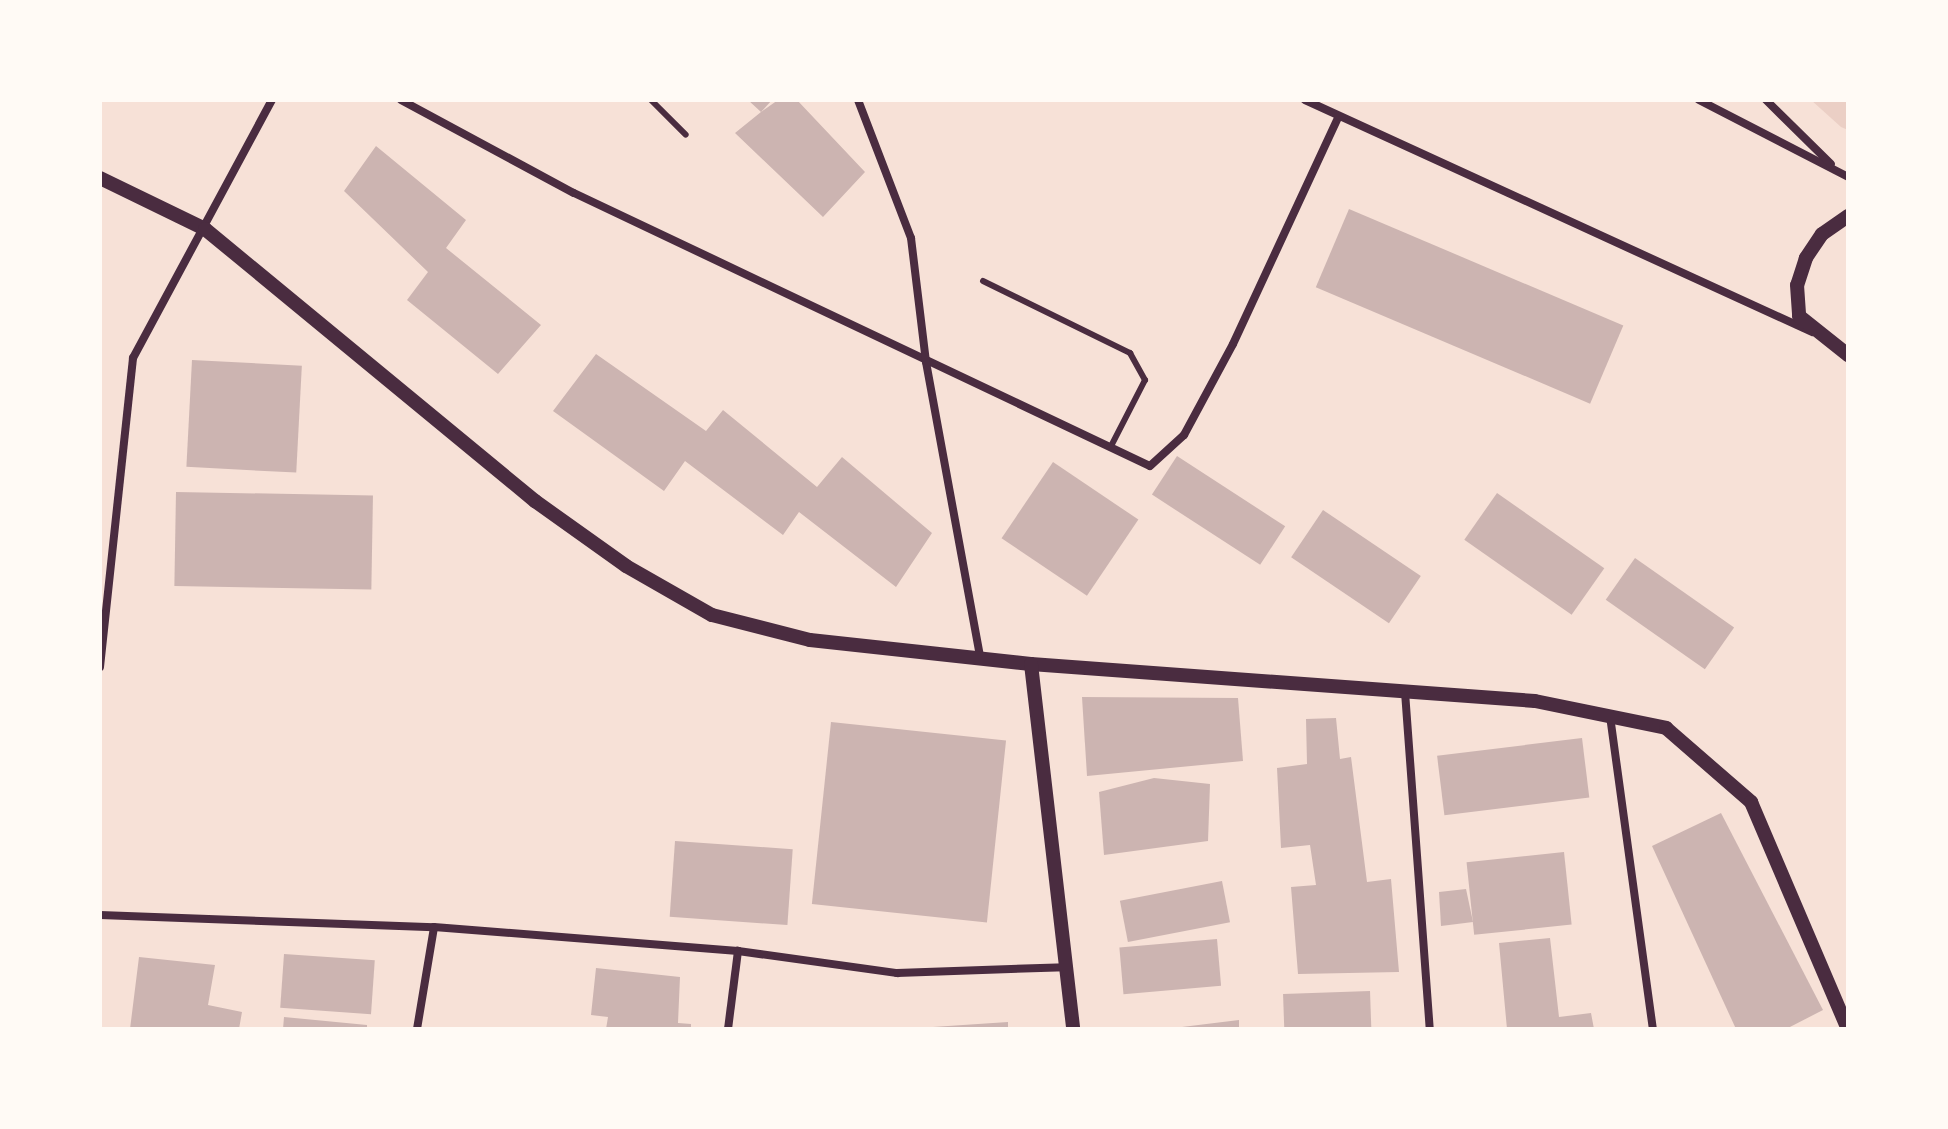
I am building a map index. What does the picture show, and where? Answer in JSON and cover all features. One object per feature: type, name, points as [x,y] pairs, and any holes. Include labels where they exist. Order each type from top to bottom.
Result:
[{"type":"street","points":[[100,666],[103,609],[133,358],[272,100]]},
{"type":"street","points":[[401,100],[574,193],[1150,466],[1184,435],[1279,254],[1338,118]]},
{"type":"street","points":[[858,100],[911,238],[926,362],[980,656]]},
{"type":"street","points":[[1305,100],[1338,118],[1820,335]]},
{"type":"street","points":[[1699,100],[1848,177]]},
{"type":"street","points":[[1766,100],[1838,170]]},
{"type":"street","points":[[100,178],[205,229],[535,501],[626,566],[712,615],[810,640],[980,656],[1031,664],[1535,701],[1666,728],[1751,802],[1848,1029]]},
{"type":"street","points":[[1848,216],[1822,234],[1806,258],[1797,285],[1799,316],[1848,355]]},
{"type":"street","points":[[1031,664],[1073,1029]]},
{"type":"street","points":[[1405,692],[1430,1029]]},
{"type":"street","points":[[1610,716],[1653,1029]]},
{"type":"street","points":[[100,915],[434,927],[738,951],[925,974],[1065,967]]},
{"type":"street","points":[[417,1029],[434,927]]},
{"type":"street","points":[[728,1029],[738,951]]},
{"type":"lane","points":[[651,100],[686,135]]},
{"type":"lane","points":[[983,281],[1130,353],[1145,380],[1110,448]]},
{"type":"shaded area","points":[[1811,100],[1848,100],[1848,130],[1841,127]]},
{"type":"building","points":[[748,100],[772,100],[761,112]]},
{"type":"building","points":[[778,100],[797,100],[865,172],[823,217],[735,133]]},
{"type":"building","points":[[376,146],[466,220],[446,248],[541,325],[498,374],[407,300],[428,272],[344,191]]},
{"type":"building","points":[[1349,209],[1623,325],[1590,404],[1316,287]]},
{"type":"building","points":[[596,354],[706,431],[723,410],[817,487],[842,457],[932,533],[896,587],[799,512],[783,535],[685,461],[664,491],[553,411]]},
{"type":"building","points":[[192,360],[302,366],[296,473],[186,467]]},
{"type":"building","points":[[1177,456],[1285,526],[1260,565],[1152,495]]},
{"type":"building","points":[[1053,462],[1138,520],[1087,596],[1002,538]]},
{"type":"building","points":[[176,492],[373,495],[371,589],[174,586]]},
{"type":"building","points":[[1497,493],[1604,568],[1572,615],[1464,540]]},
{"type":"building","points":[[1323,510],[1421,576],[1389,623],[1291,557]]},
{"type":"building","points":[[1635,558],[1734,627],[1705,669],[1606,600]]},
{"type":"building","points":[[1082,697],[1238,698],[1243,761],[1087,776]]},
{"type":"building","points":[[1336,718],[1340,759],[1351,757],[1367,882],[1391,879],[1399,972],[1298,974],[1291,887],[1316,885],[1310,845],[1281,848],[1277,768],[1307,764],[1306,719]]},
{"type":"building","points":[[831,722],[1006,740],[987,922],[812,904]]},
{"type":"building","points":[[1582,738],[1589,798],[1444,815],[1437,756]]},
{"type":"building","points":[[1154,778],[1210,784],[1208,841],[1104,855],[1099,792]]},
{"type":"building","points":[[1721,813],[1823,1010],[1786,1029],[1736,1029],[1652,846]]},
{"type":"building","points":[[675,841],[793,849],[787,925],[670,917]]},
{"type":"building","points":[[1564,852],[1572,925],[1474,935],[1467,862]]},
{"type":"building","points":[[1222,881],[1230,922],[1128,942],[1120,901]]},
{"type":"building","points":[[1466,889],[1473,922],[1441,926],[1439,892]]},
{"type":"building","points":[[1550,938],[1559,1017],[1591,1013],[1594,1029],[1507,1029],[1499,943]]},
{"type":"building","points":[[1217,939],[1221,986],[1123,994],[1119,948]]},
{"type":"building","points":[[284,954],[375,960],[371,1014],[280,1008]]},
{"type":"building","points":[[139,957],[215,965],[208,1005],[242,1012],[239,1029],[130,1029]]},
{"type":"building","points":[[596,968],[680,977],[678,1023],[691,1024],[691,1029],[606,1029],[608,1017],[591,1015]]},
{"type":"building","points":[[1370,991],[1371,1029],[1284,1029],[1283,994]]},
{"type":"building","points":[[284,1017],[367,1025],[367,1029],[283,1029]]},
{"type":"building","points":[[1239,1020],[1239,1029],[1182,1029],[1182,1027]]},
{"type":"building","points":[[1008,1022],[1008,1029],[933,1029],[933,1027]]}]
